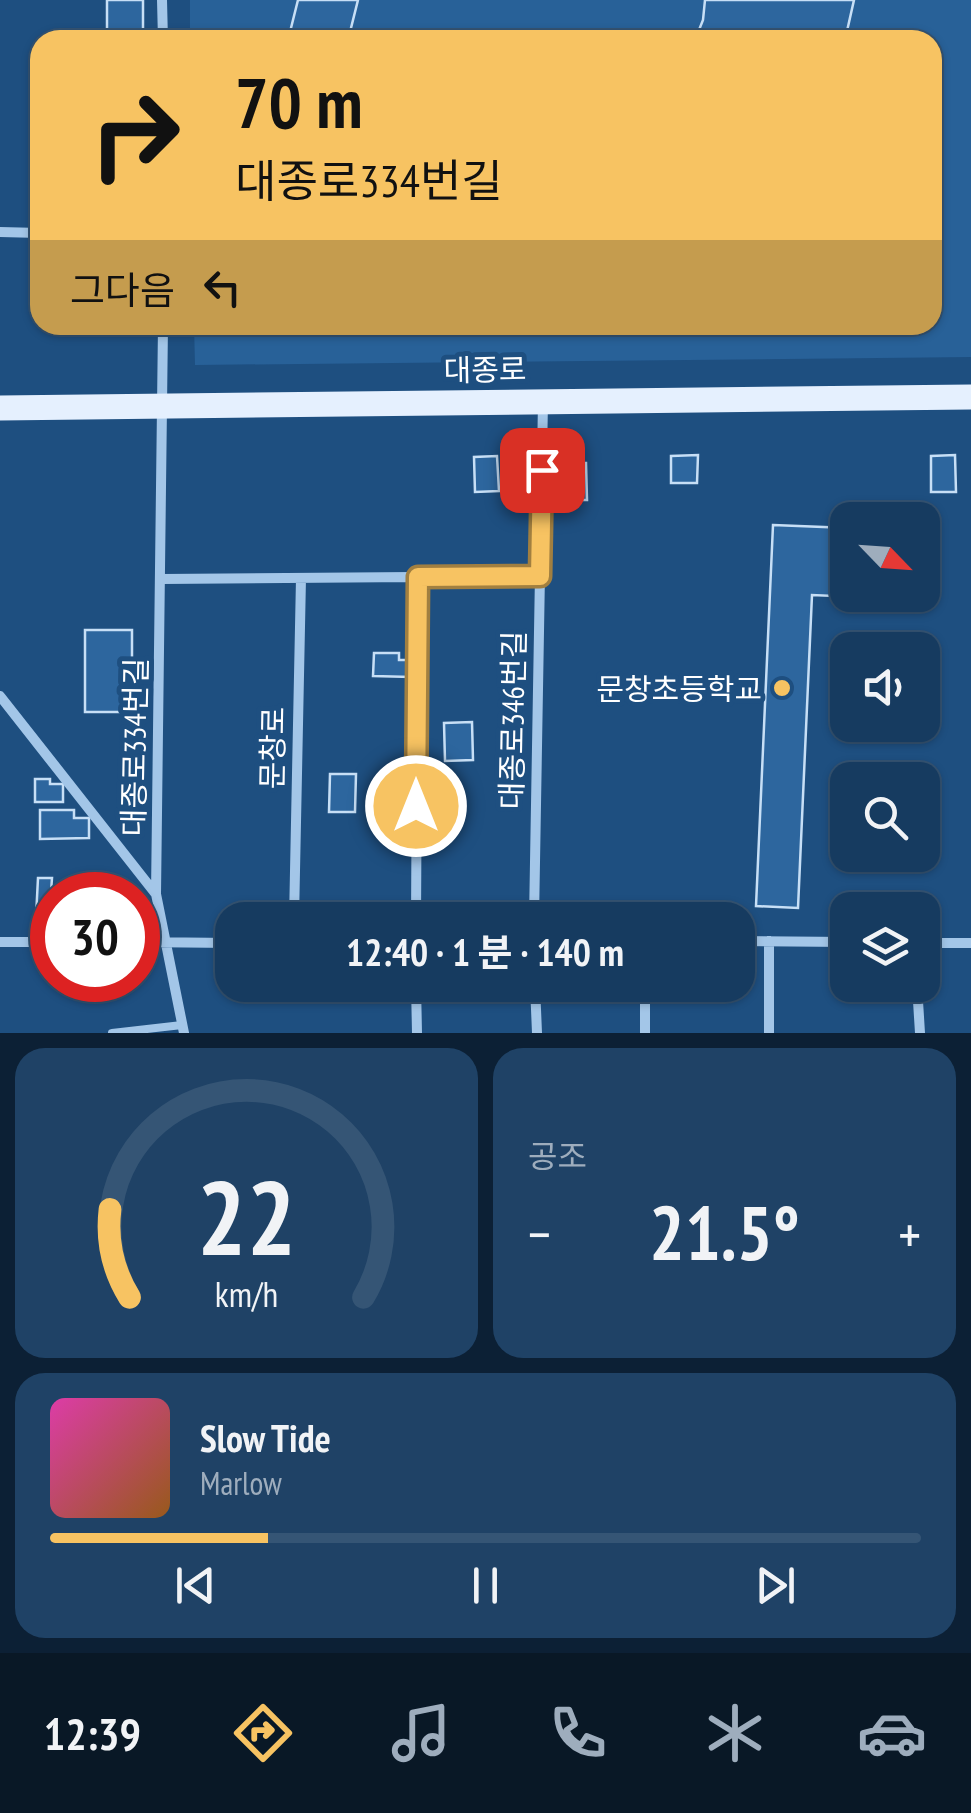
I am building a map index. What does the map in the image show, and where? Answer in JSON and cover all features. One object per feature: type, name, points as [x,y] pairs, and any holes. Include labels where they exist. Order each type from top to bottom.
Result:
[{"type":"main road","name":"대종로","points":[[0,408],[971,397]]},
{"type":"street","points":[[162,0],[162,30]]},
{"type":"street","points":[[0,232],[30,233]]},
{"type":"street","name":"대종로334번길","points":[[156,872],[163,335]]},
{"type":"street","name":"대종로346번길","points":[[534,902],[543,400]]},
{"type":"street","points":[[162,579],[540,576]]},
{"type":"street","points":[[416,902],[418,577]]},
{"type":"street","name":"문창로","points":[[294,902],[301,578]]},
{"type":"street","points":[[0,696],[139,872]]},
{"type":"street","name":"대종로334번길","points":[[160,913],[183,1029]]},
{"type":"street","points":[[755,941],[830,942]]},
{"type":"street","points":[[769,941],[769,1033]]},
{"type":"street","points":[[0,942],[30,942]]},
{"type":"street","points":[[160,942],[215,943]]},
{"type":"street","points":[[940,944],[971,943]]},
{"type":"street","points":[[416,1002],[417,1033]]},
{"type":"street","points":[[536,1002],[537,1033]]},
{"type":"street","points":[[645,1002],[645,1033]]},
{"type":"street","points":[[919,1002],[920,1033]]},
{"type":"lane","points":[[112,1033],[183,1029]]},
{"type":"shaded area","points":[[190,0],[971,0],[971,357],[195,365],[194,335],[942,335],[942,30],[190,30]]},
{"type":"building","points":[[107,0],[143,0],[143,30],[107,30]]},
{"type":"building","points":[[298,0],[358,0],[350,30],[290,30]]},
{"type":"building","points":[[705,0],[854,0],[847,30],[699,30]]},
{"type":"building","points":[[698,455],[697,483],[671,483],[671,456]]},
{"type":"building","points":[[955,455],[956,492],[931,492],[931,456]]},
{"type":"building","points":[[497,456],[499,491],[475,492],[474,457]]},
{"type":"building","points":[[562,463],[586,463],[587,500],[562,500]]},
{"type":"building","points":[[773,525],[830,527],[830,596],[812,595],[798,908],[756,906]]},
{"type":"building","points":[[85,630],[132,630],[132,712],[85,712]]},
{"type":"building","points":[[374,653],[399,653],[399,660],[411,660],[411,677],[373,676]]},
{"type":"building","points":[[472,722],[473,760],[445,761],[444,723]]},
{"type":"building","points":[[330,774],[356,774],[355,812],[329,812]]},
{"type":"building","points":[[35,779],[63,784],[63,802],[35,802]]},
{"type":"building","points":[[40,810],[74,810],[74,818],[89,818],[89,838],[40,839]]},
{"type":"place","name":"문창초등학교","points":[[782,688]]},
{"type":"route","points":[[416,806],[418,577],[540,576],[542,470]]}]
